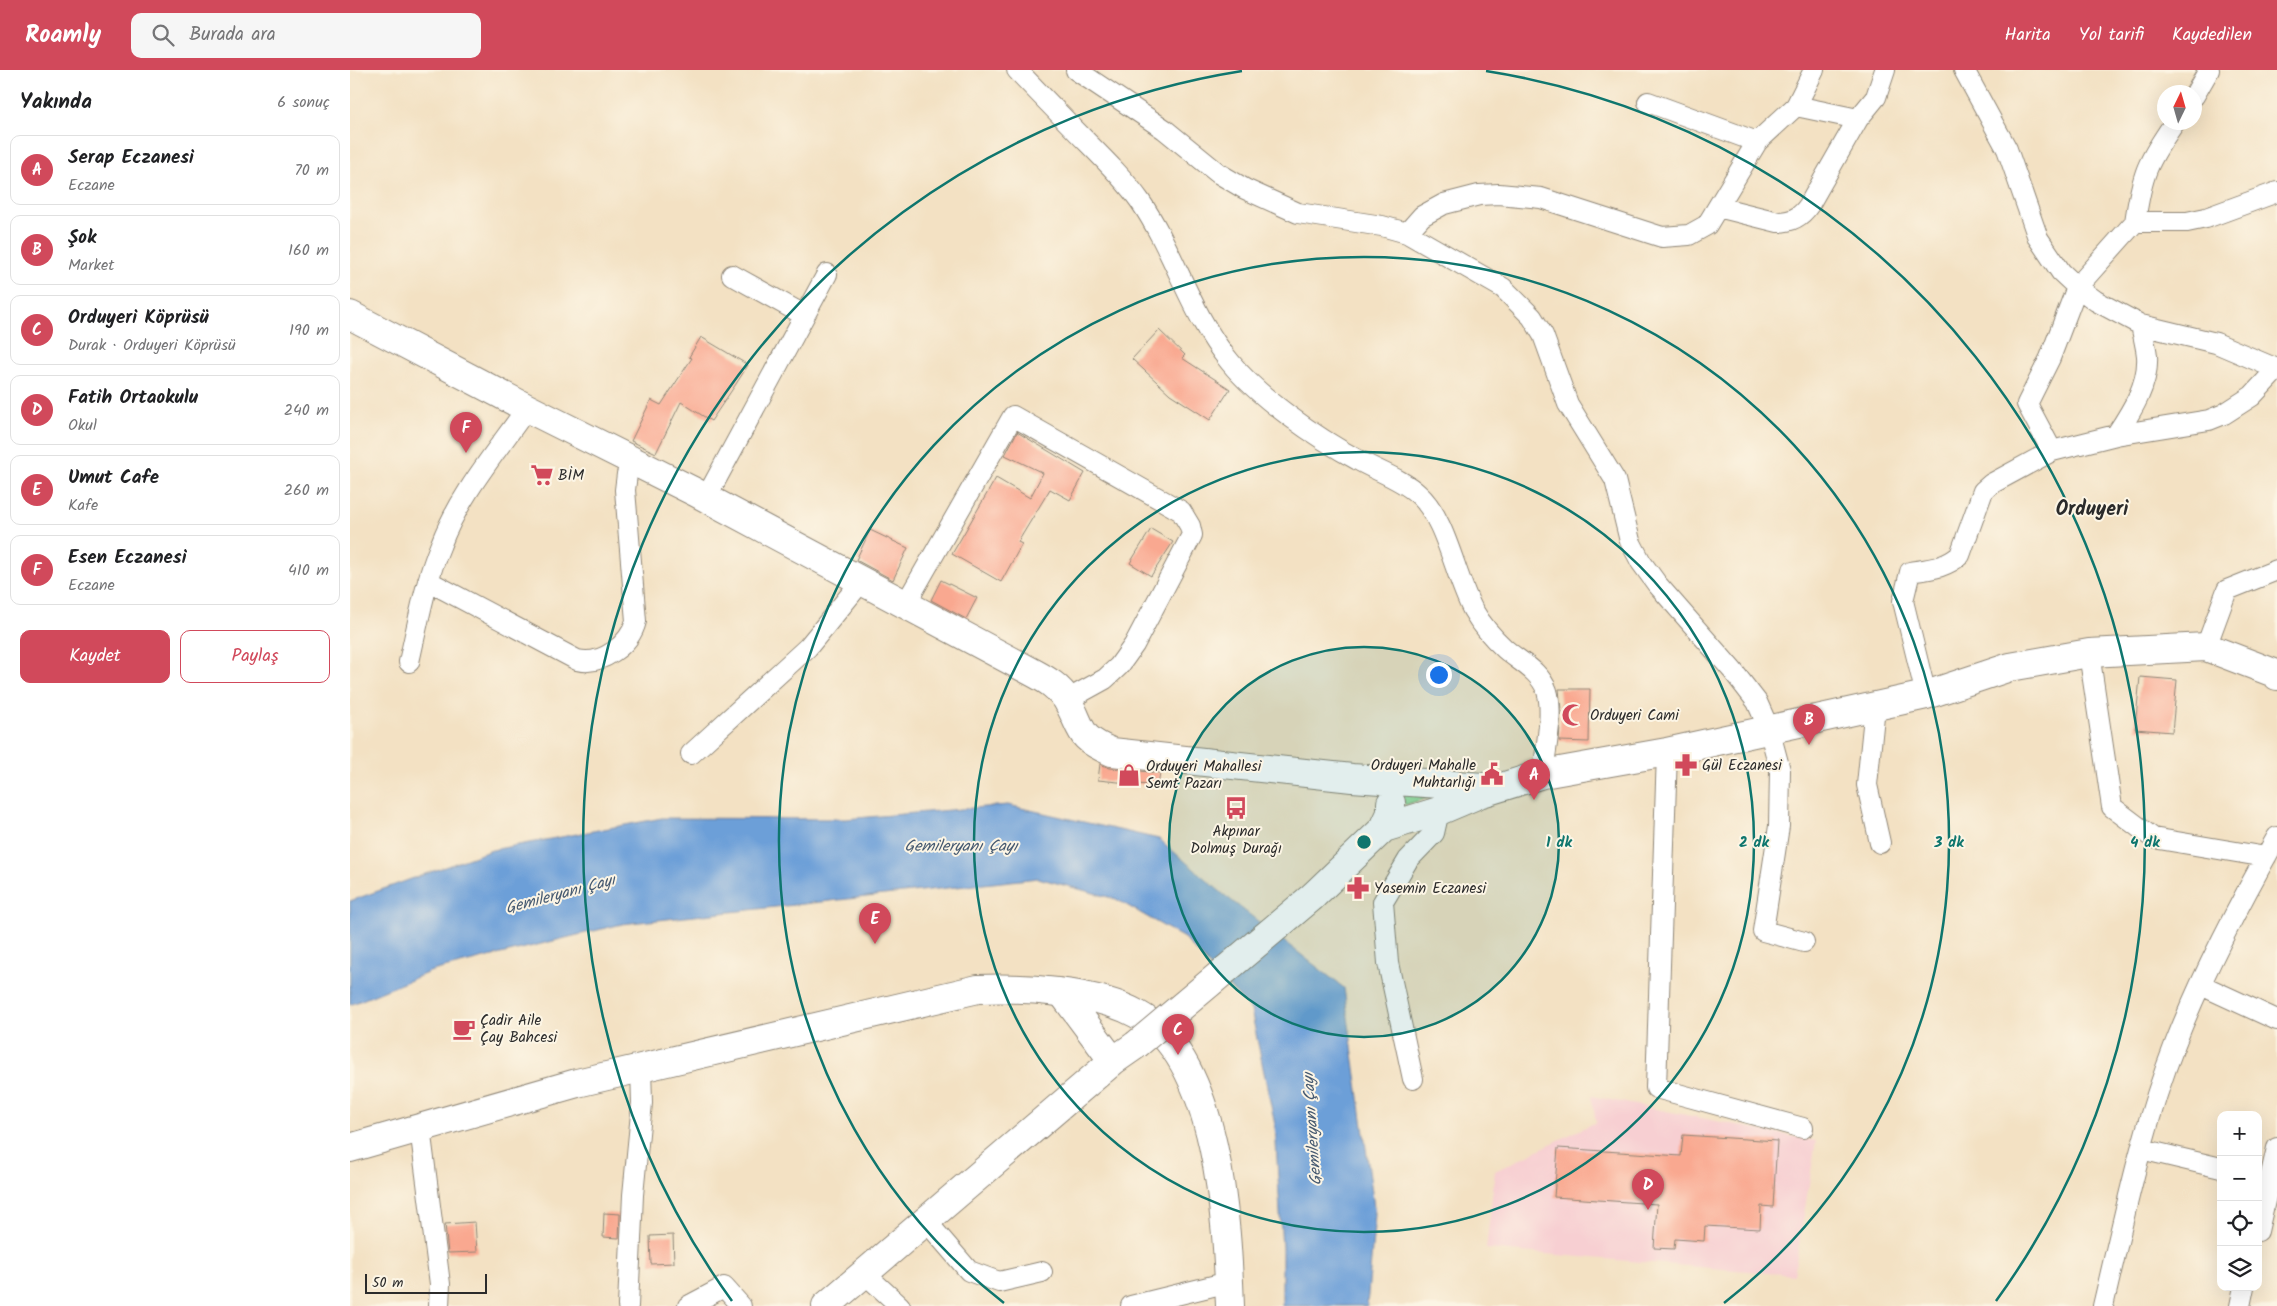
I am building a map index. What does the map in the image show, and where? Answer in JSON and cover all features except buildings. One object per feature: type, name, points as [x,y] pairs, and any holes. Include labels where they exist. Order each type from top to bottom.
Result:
[{"type":"street","points":[[1017,70],[1120,176],[1140,201],[1159,233],[1196,313],[1210,338],[1231,364],[1254,386],[1315,434],[1355,459],[1417,492],[1427,502],[1436,517],[1473,609],[1493,636],[1541,680],[1546,691],[1549,704],[1543,774]]},
{"type":"street","points":[[1076,70],[1164,129],[1218,173],[1245,189],[1298,213],[1382,226],[1407,233],[1503,288],[1532,317],[1550,352],[1568,404],[1615,480],[1630,541],[1641,562],[1657,584],[1733,671],[1757,702],[1769,729],[1780,770],[1779,826],[1763,930],[1804,942]]},
{"type":"street","points":[[1718,207],[1778,222],[1794,220],[1808,205],[1858,119],[1876,97],[1885,70]]},
{"type":"street","points":[[1926,695],[1903,601],[1910,572],[1941,568],[1960,555],[1966,545],[1979,498],[1984,491],[1999,479],[2052,451],[2116,435],[2209,420],[2224,414],[2252,396],[2277,369],[2216,343],[2140,325],[2096,301],[2061,272],[2038,238],[2007,149],[1964,70]]},
{"type":"street","points":[[2200,85],[2209,70]]},
{"type":"street","points":[[1407,233],[1422,216],[1432,209],[1479,195],[1520,195],[1541,198],[1662,237],[1683,236],[1699,230],[1707,225],[1757,142],[1796,106],[1810,71]]},
{"type":"street","points":[[1648,102],[1757,142]]},
{"type":"street","points":[[1796,106],[1858,119]]},
{"type":"street","points":[[2052,451],[2026,404],[2050,358],[2077,287],[2135,222],[2145,172],[2152,154],[2169,130]]},
{"type":"street","points":[[2135,222],[2187,222],[2206,218],[2277,192]]},
{"type":"street","points":[[706,498],[827,274]]},
{"type":"street","points":[[732,275],[804,315]]},
{"type":"street","points":[[350,314],[527,408],[706,498],[861,582],[1034,672],[1055,685],[1067,700],[1080,730],[1094,744],[1112,752],[1352,778],[1498,788]]},
{"type":"street","points":[[2116,435],[2135,406],[2145,374],[2147,356],[2140,325]]},
{"type":"street","points":[[409,662],[428,581],[441,543],[452,519],[527,408]]},
{"type":"street","points":[[905,605],[1013,416],[1173,506],[1186,518],[1192,535],[1134,645],[1119,666],[1105,679],[1067,700]]},
{"type":"street","points":[[428,581],[577,660],[590,662],[602,659],[627,640],[636,621],[625,490],[627,474],[633,461]]},
{"type":"street","points":[[2206,647],[2226,590],[2277,570]]},
{"type":"street","points":[[691,754],[808,647],[861,582]]},
{"type":"street","points":[[826,1306],[1113,1061],[1136,1045],[1312,897],[1387,816],[1429,814],[1498,788],[1543,774],[1667,752],[1926,695],[2010,666],[2089,653],[2206,647],[2274,673],[2277,676]]},
{"type":"street","points":[[2089,653],[2112,807],[2153,838],[2266,857]]},
{"type":"street","points":[[1875,706],[1867,785],[1880,843]]},
{"type":"street","points":[[1667,752],[1656,1088],[1804,1128]]},
{"type":"street","points":[[1352,778],[1373,784],[1384,792],[1387,816]]},
{"type":"street","points":[[1413,1079],[1388,964],[1383,902],[1408,860],[1434,833],[1429,814]]},
{"type":"street","points":[[2103,1306],[2141,1149],[2175,1044],[2231,917],[2277,837]]},
{"type":"street","points":[[2201,985],[2277,1020]]},
{"type":"street","points":[[350,1148],[577,1083],[978,989],[1015,988],[1112,1002],[1138,1014],[1163,1033],[1190,1075],[1205,1111],[1216,1161],[1225,1226],[1230,1294],[1131,1306]]},
{"type":"street","points":[[1063,994],[1113,1061]]},
{"type":"street","points":[[628,1306],[634,1195],[642,1103],[641,1068]]},
{"type":"street","points":[[420,1128],[440,1284],[439,1306]]},
{"type":"street","points":[[2262,1212],[2277,1148]]},
{"type":"street","points":[[2141,1149],[2217,1167]]},
{"type":"street","points":[[926,1221],[969,1272],[999,1282],[1042,1272]]},
{"type":"street","points":[[864,1273],[900,1306]]},
{"type":"street","points":[[688,1306],[724,1287],[741,1306]]},
{"type":"street","points":[[2240,1306],[2243,1291]]},
{"type":"shaded area","points":[[1591,1096],[1816,1141],[1794,1275],[1486,1249],[1495,1171],[1596,1122]]},
{"type":"green space","points":[[1399,786],[1451,790],[1405,805]]},
{"type":"water","name":"Gemileryanı Çayı","points":[[1008,805],[1159,839],[1223,894],[1344,988],[1375,1214],[1367,1306],[1282,1306],[1282,1248],[1275,1125],[1251,1010],[1184,938],[1116,899],[1038,878],[622,924],[432,971],[350,1005],[350,901],[492,850],[662,818],[845,819]]},
{"type":"place","name":"Esen Eczanesi","points":[[466,453]]},
{"type":"place","name":"BİM","points":[[542,475]]},
{"type":"place","name":"Orduyeri Cami","points":[[1573,715]]},
{"type":"place","name":"Şok","points":[[1809,745]]},
{"type":"place","name":"Gül Eczanesi","points":[[1686,765]]},
{"type":"place","name":"Orduyeri Mahalle Muhtarlığı","points":[[1492,774]]},
{"type":"place","name":"Orduyeri Mahallesi Semt Pazarı","points":[[1129,775]]},
{"type":"place","name":"Serap Eczanesi","points":[[1534,800]]},
{"type":"place","name":"Akpınar Dolmuş Durağı","points":[[1236,808]]},
{"type":"place","name":"Yasemin Eczanesi","points":[[1358,888]]},
{"type":"place","name":"Umut Cafe","points":[[875,944]]},
{"type":"place","name":"Çadir Aile Çay Bahcesi","points":[[464,1029]]},
{"type":"place","name":"Orduyeri Köprüsü","points":[[1178,1055]]},
{"type":"place","name":"Fatih Ortaokulu","points":[[1648,1210]]},
{"type":"district","name":"Orduyeri","points":[[2092,508]]}]
